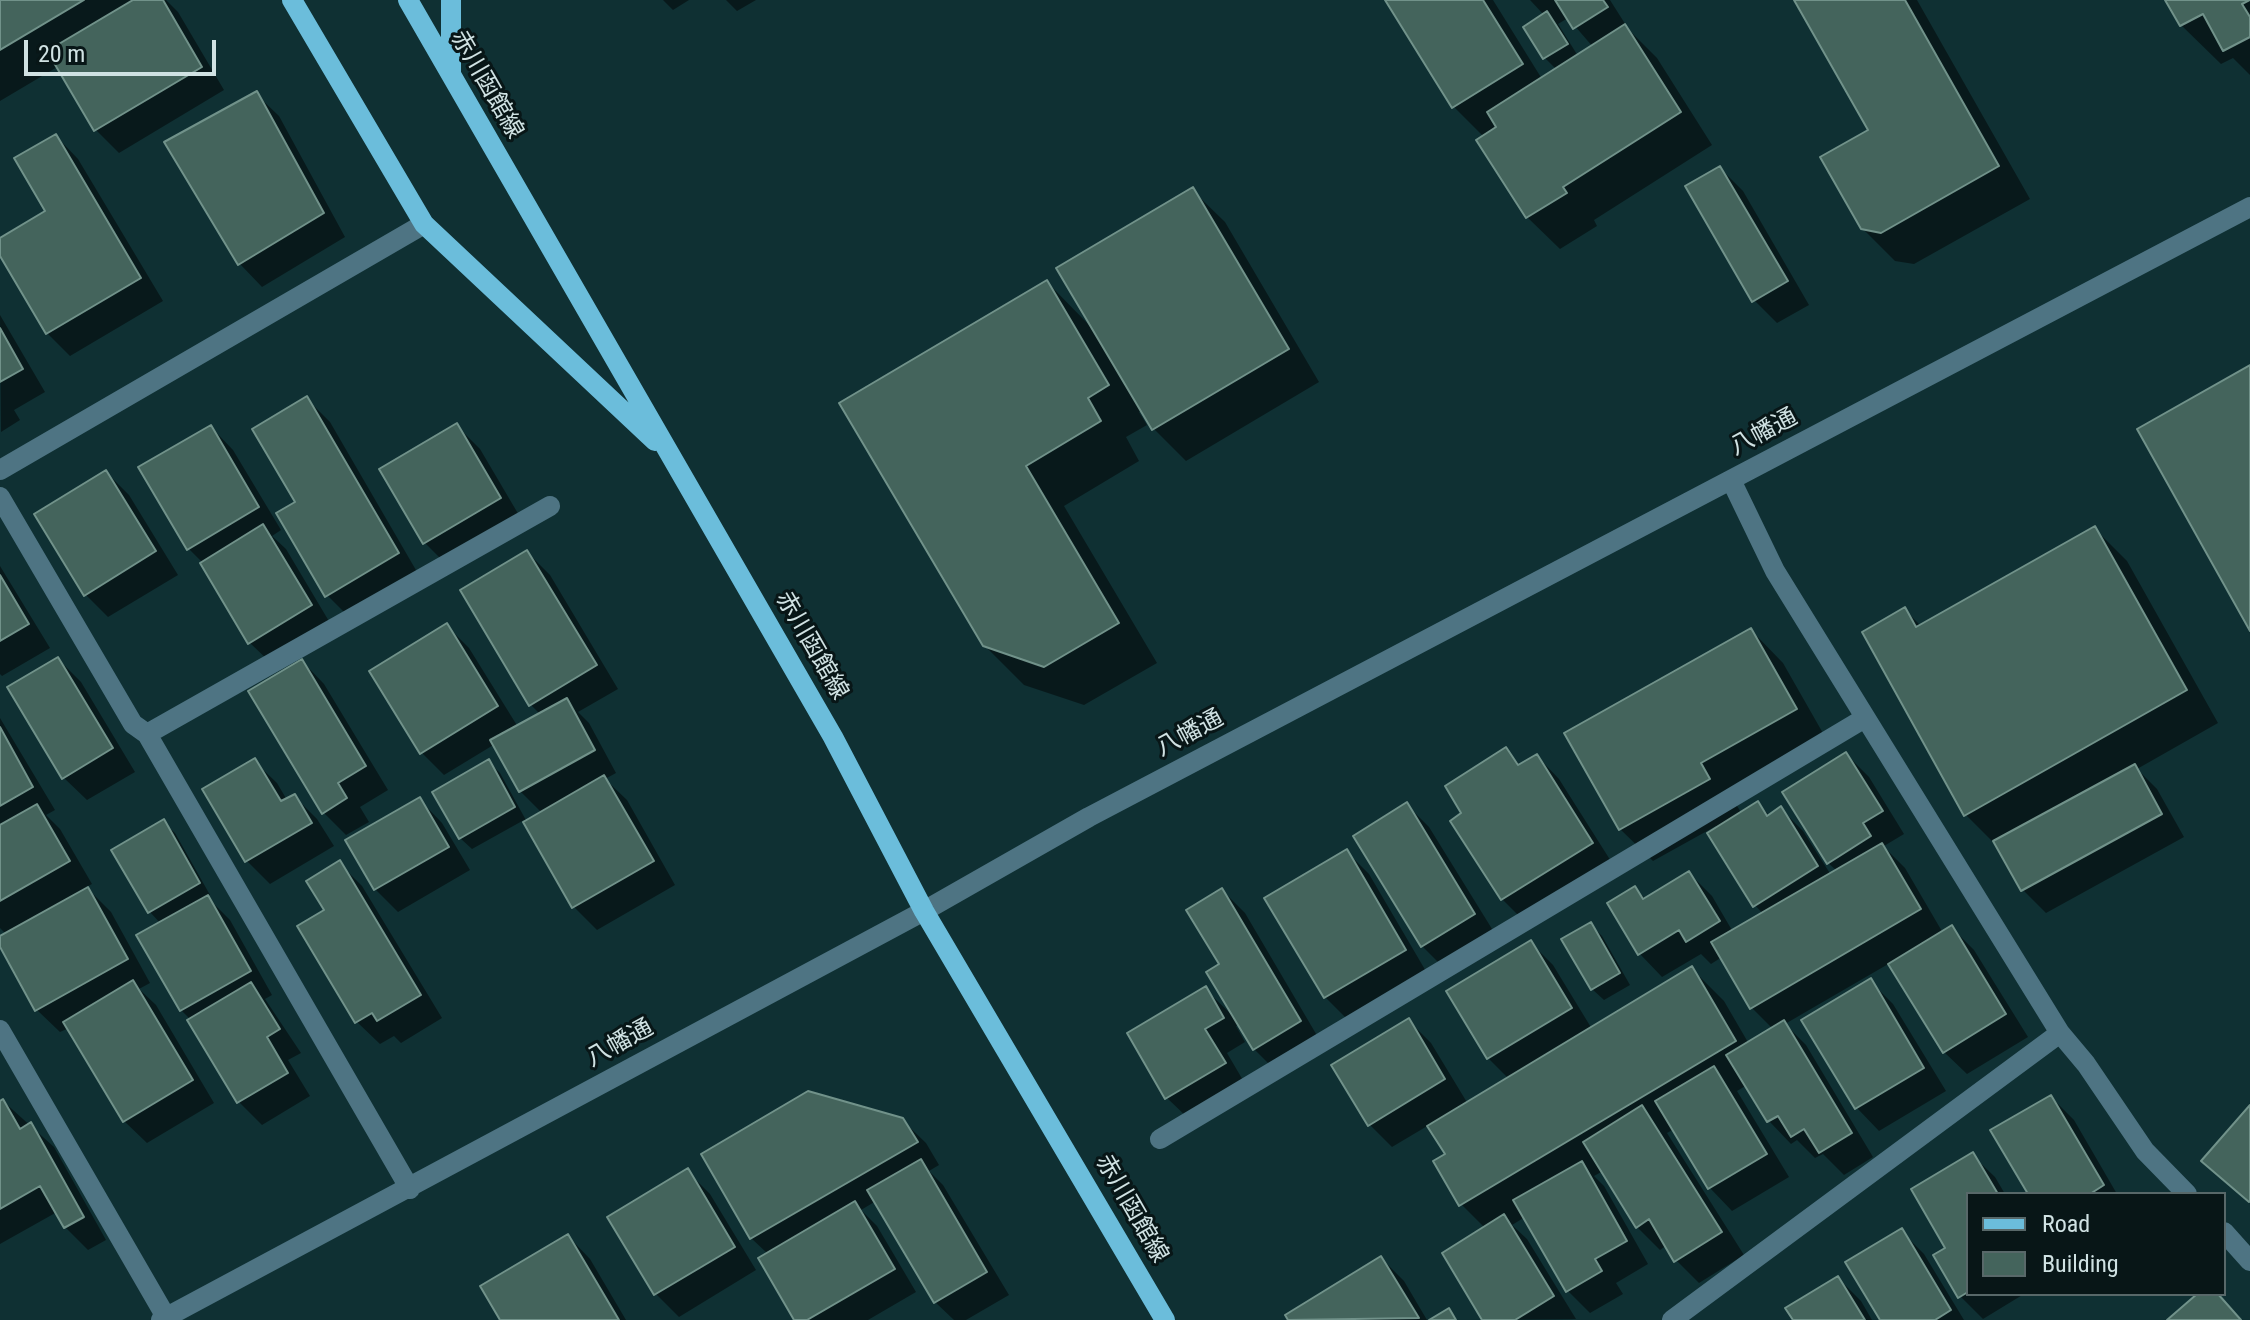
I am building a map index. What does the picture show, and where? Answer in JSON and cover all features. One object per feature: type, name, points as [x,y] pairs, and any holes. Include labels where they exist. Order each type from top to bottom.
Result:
[{"type":"main road","points":[[292,0],[424,224],[672,458]]},
{"type":"main road","name":"赤川函館線","points":[[408,0],[833,737],[924,911],[1165,1320]]},
{"type":"main road","points":[[451,0],[451,76]]},
{"type":"street","name":"八幡通","points":[[163,1319],[924,911],[1089,817],[2250,207]]},
{"type":"street","points":[[0,470],[424,224]]},
{"type":"street","points":[[1731,480],[1775,571],[2060,1033],[2086,1064],[2145,1151],[2185,1192]]},
{"type":"street","points":[[0,497],[133,724],[147,734],[410,1189]]},
{"type":"street","points":[[147,734],[550,506]]},
{"type":"street","points":[[1160,1139],[1865,718]]},
{"type":"street","points":[[0,1030],[163,1319]]},
{"type":"street","points":[[1672,1320],[2060,1033]]},
{"type":"street","points":[[2226,1234],[2250,1261]]},
{"type":"building","points":[[0,0],[84,0],[0,50]]},
{"type":"building","points":[[133,0],[163,0],[202,67],[94,131],[47,51]]},
{"type":"building","points":[[1385,0],[1483,0],[1523,64],[1452,108]]},
{"type":"building","points":[[1555,0],[1603,0],[1608,7],[1573,29]]},
{"type":"building","points":[[1794,0],[1905,0],[1999,166],[1881,233],[1861,229],[1820,157],[1868,130]]},
{"type":"building","points":[[2165,0],[2250,0],[2242,4],[2250,17],[2250,37],[2223,51],[2203,14],[2180,26]]},
{"type":"building","points":[[1547,11],[1568,44],[1543,59],[1523,27]]},
{"type":"building","points":[[1625,24],[1681,112],[1563,187],[1567,193],[1526,218],[1476,140],[1496,127],[1487,112]]},
{"type":"building","points":[[257,91],[324,213],[238,265],[164,142]]},
{"type":"building","points":[[56,134],[141,278],[46,334],[0,256],[0,238],[45,211],[14,158]]},
{"type":"building","points":[[1720,166],[1788,281],[1752,302],[1685,186]]},
{"type":"building","points":[[1193,187],[1289,349],[1152,430],[1056,268]]},
{"type":"building","points":[[1047,280],[1109,385],[1088,398],[1101,421],[1026,466],[1119,623],[1044,667],[983,646],[839,403]]},
{"type":"building","points":[[0,328],[23,369],[0,382]]},
{"type":"building","points":[[2250,365],[2250,631],[2137,429]]},
{"type":"building","points":[[307,396],[399,553],[325,597],[276,513],[295,502],[252,429]]},
{"type":"building","points":[[457,423],[501,498],[423,544],[379,469]]},
{"type":"building","points":[[211,425],[259,507],[187,550],[138,467]]},
{"type":"building","points":[[106,470],[156,551],[84,596],[34,514]]},
{"type":"building","points":[[263,524],[312,605],[248,644],[200,563]]},
{"type":"building","points":[[2095,526],[2187,690],[1964,816],[1862,632],[1905,607],[1916,627]]},
{"type":"building","points":[[527,550],[597,665],[529,706],[460,590]]},
{"type":"building","points":[[0,575],[29,624],[0,641]]},
{"type":"building","points":[[447,623],[498,706],[420,754],[369,671]]},
{"type":"building","points":[[1751,628],[1797,709],[1701,763],[1710,779],[1619,830],[1564,733]]},
{"type":"building","points":[[58,657],[113,748],[62,779],[7,687]]},
{"type":"building","points":[[302,659],[366,766],[338,783],[347,798],[322,814],[248,691]]},
{"type":"building","points":[[567,698],[595,750],[519,792],[490,740]]},
{"type":"building","points":[[0,727],[33,787],[0,806]]},
{"type":"building","points":[[1506,747],[1518,765],[1537,754],[1593,843],[1501,900],[1450,821],[1461,813],[1445,786]]},
{"type":"building","points":[[1846,752],[1883,811],[1863,823],[1871,836],[1827,864],[1782,792]]},
{"type":"building","points":[[255,758],[281,801],[295,794],[312,823],[245,862],[202,789]]},
{"type":"building","points":[[489,759],[515,807],[459,839],[432,792]]},
{"type":"building","points":[[2135,764],[2162,814],[2021,891],[1993,841]]},
{"type":"building","points":[[604,775],[654,861],[572,908],[523,822]]},
{"type":"building","points":[[420,797],[449,847],[374,890],[345,840]]},
{"type":"building","points":[[1758,801],[1767,816],[1781,806],[1818,866],[1753,907],[1707,833]]},
{"type":"building","points":[[1407,802],[1475,914],[1421,947],[1353,836]]},
{"type":"building","points":[[37,804],[70,861],[0,901],[0,825]]},
{"type":"building","points":[[164,819],[200,883],[148,913],[111,850]]},
{"type":"building","points":[[1882,843],[1921,909],[1750,1009],[1711,942]]},
{"type":"building","points":[[1347,849],[1406,950],[1324,998],[1264,898]]},
{"type":"building","points":[[340,860],[421,995],[377,1021],[372,1013],[355,1023],[297,926],[324,910],[306,881]]},
{"type":"building","points":[[1689,871],[1720,921],[1686,942],[1679,930],[1638,955],[1607,903],[1635,886],[1643,899]]},
{"type":"building","points":[[88,887],[128,959],[35,1011],[0,947],[0,936]]},
{"type":"building","points":[[1222,888],[1301,1021],[1253,1050],[1206,972],[1219,964],[1186,910]]},
{"type":"building","points":[[208,895],[251,971],[180,1011],[136,935]]},
{"type":"building","points":[[1591,922],[1620,973],[1591,990],[1561,939]]},
{"type":"building","points":[[1952,925],[2006,1014],[1943,1053],[1888,964]]},
{"type":"building","points":[[1531,940],[1572,1008],[1487,1059],[1446,991]]},
{"type":"building","points":[[1692,966],[1736,1041],[1459,1206],[1433,1161],[1445,1154],[1427,1126]]},
{"type":"building","points":[[1871,978],[1924,1068],[1855,1109],[1801,1020]]},
{"type":"building","points":[[133,980],[193,1080],[123,1122],[63,1022]]},
{"type":"building","points":[[251,982],[280,1029],[267,1037],[288,1073],[237,1103],[187,1020]]},
{"type":"building","points":[[1206,986],[1224,1018],[1205,1029],[1226,1063],[1165,1099],[1127,1033]]},
{"type":"building","points":[[1409,1018],[1445,1079],[1368,1126],[1331,1065]]},
{"type":"building","points":[[1784,1020],[1852,1133],[1819,1153],[1804,1129],[1791,1137],[1778,1116],[1767,1122],[1726,1055]]},
{"type":"building","points":[[1714,1066],[1767,1154],[1708,1189],[1655,1101]]},
{"type":"building","points":[[808,1091],[903,1118],[918,1142],[750,1239],[701,1154]]},
{"type":"building","points":[[2051,1095],[2104,1185],[2093,1192],[2027,1192],[1990,1130]]},
{"type":"building","points":[[3,1099],[20,1129],[31,1122],[84,1217],[64,1228],[40,1186],[0,1209],[0,1101]]},
{"type":"building","points":[[1642,1105],[1722,1232],[1674,1262],[1649,1219],[1636,1228],[1583,1142]]},
{"type":"building","points":[[2250,1105],[2250,1201],[2249,1202],[2201,1161]]},
{"type":"building","points":[[1973,1152],[1997,1192],[1966,1192],[1966,1293],[1958,1298],[1933,1255],[1945,1248],[1911,1189]]},
{"type":"building","points":[[921,1159],[987,1272],[934,1303],[867,1190]]},
{"type":"building","points":[[1582,1161],[1627,1241],[1595,1259],[1602,1271],[1566,1292],[1513,1200]]},
{"type":"building","points":[[688,1168],[735,1247],[654,1295],[607,1217]]},
{"type":"building","points":[[855,1201],[895,1269],[807,1320],[794,1320],[758,1258]]},
{"type":"building","points":[[1504,1214],[1554,1296],[1515,1320],[1482,1320],[1442,1253]]},
{"type":"building","points":[[1902,1228],[1951,1310],[1935,1320],[1880,1320],[1845,1262]]},
{"type":"building","points":[[568,1234],[619,1320],[500,1320],[480,1286]]},
{"type":"building","points":[[1381,1256],[1419,1318],[1288,1320],[1285,1315]]},
{"type":"building","points":[[1838,1276],[1865,1320],[1793,1320],[1785,1308]]},
{"type":"building","points":[[2195,1296],[2220,1296],[2241,1320],[2167,1320]]},
{"type":"building","points":[[1449,1308],[1456,1320],[1429,1320]]}]
